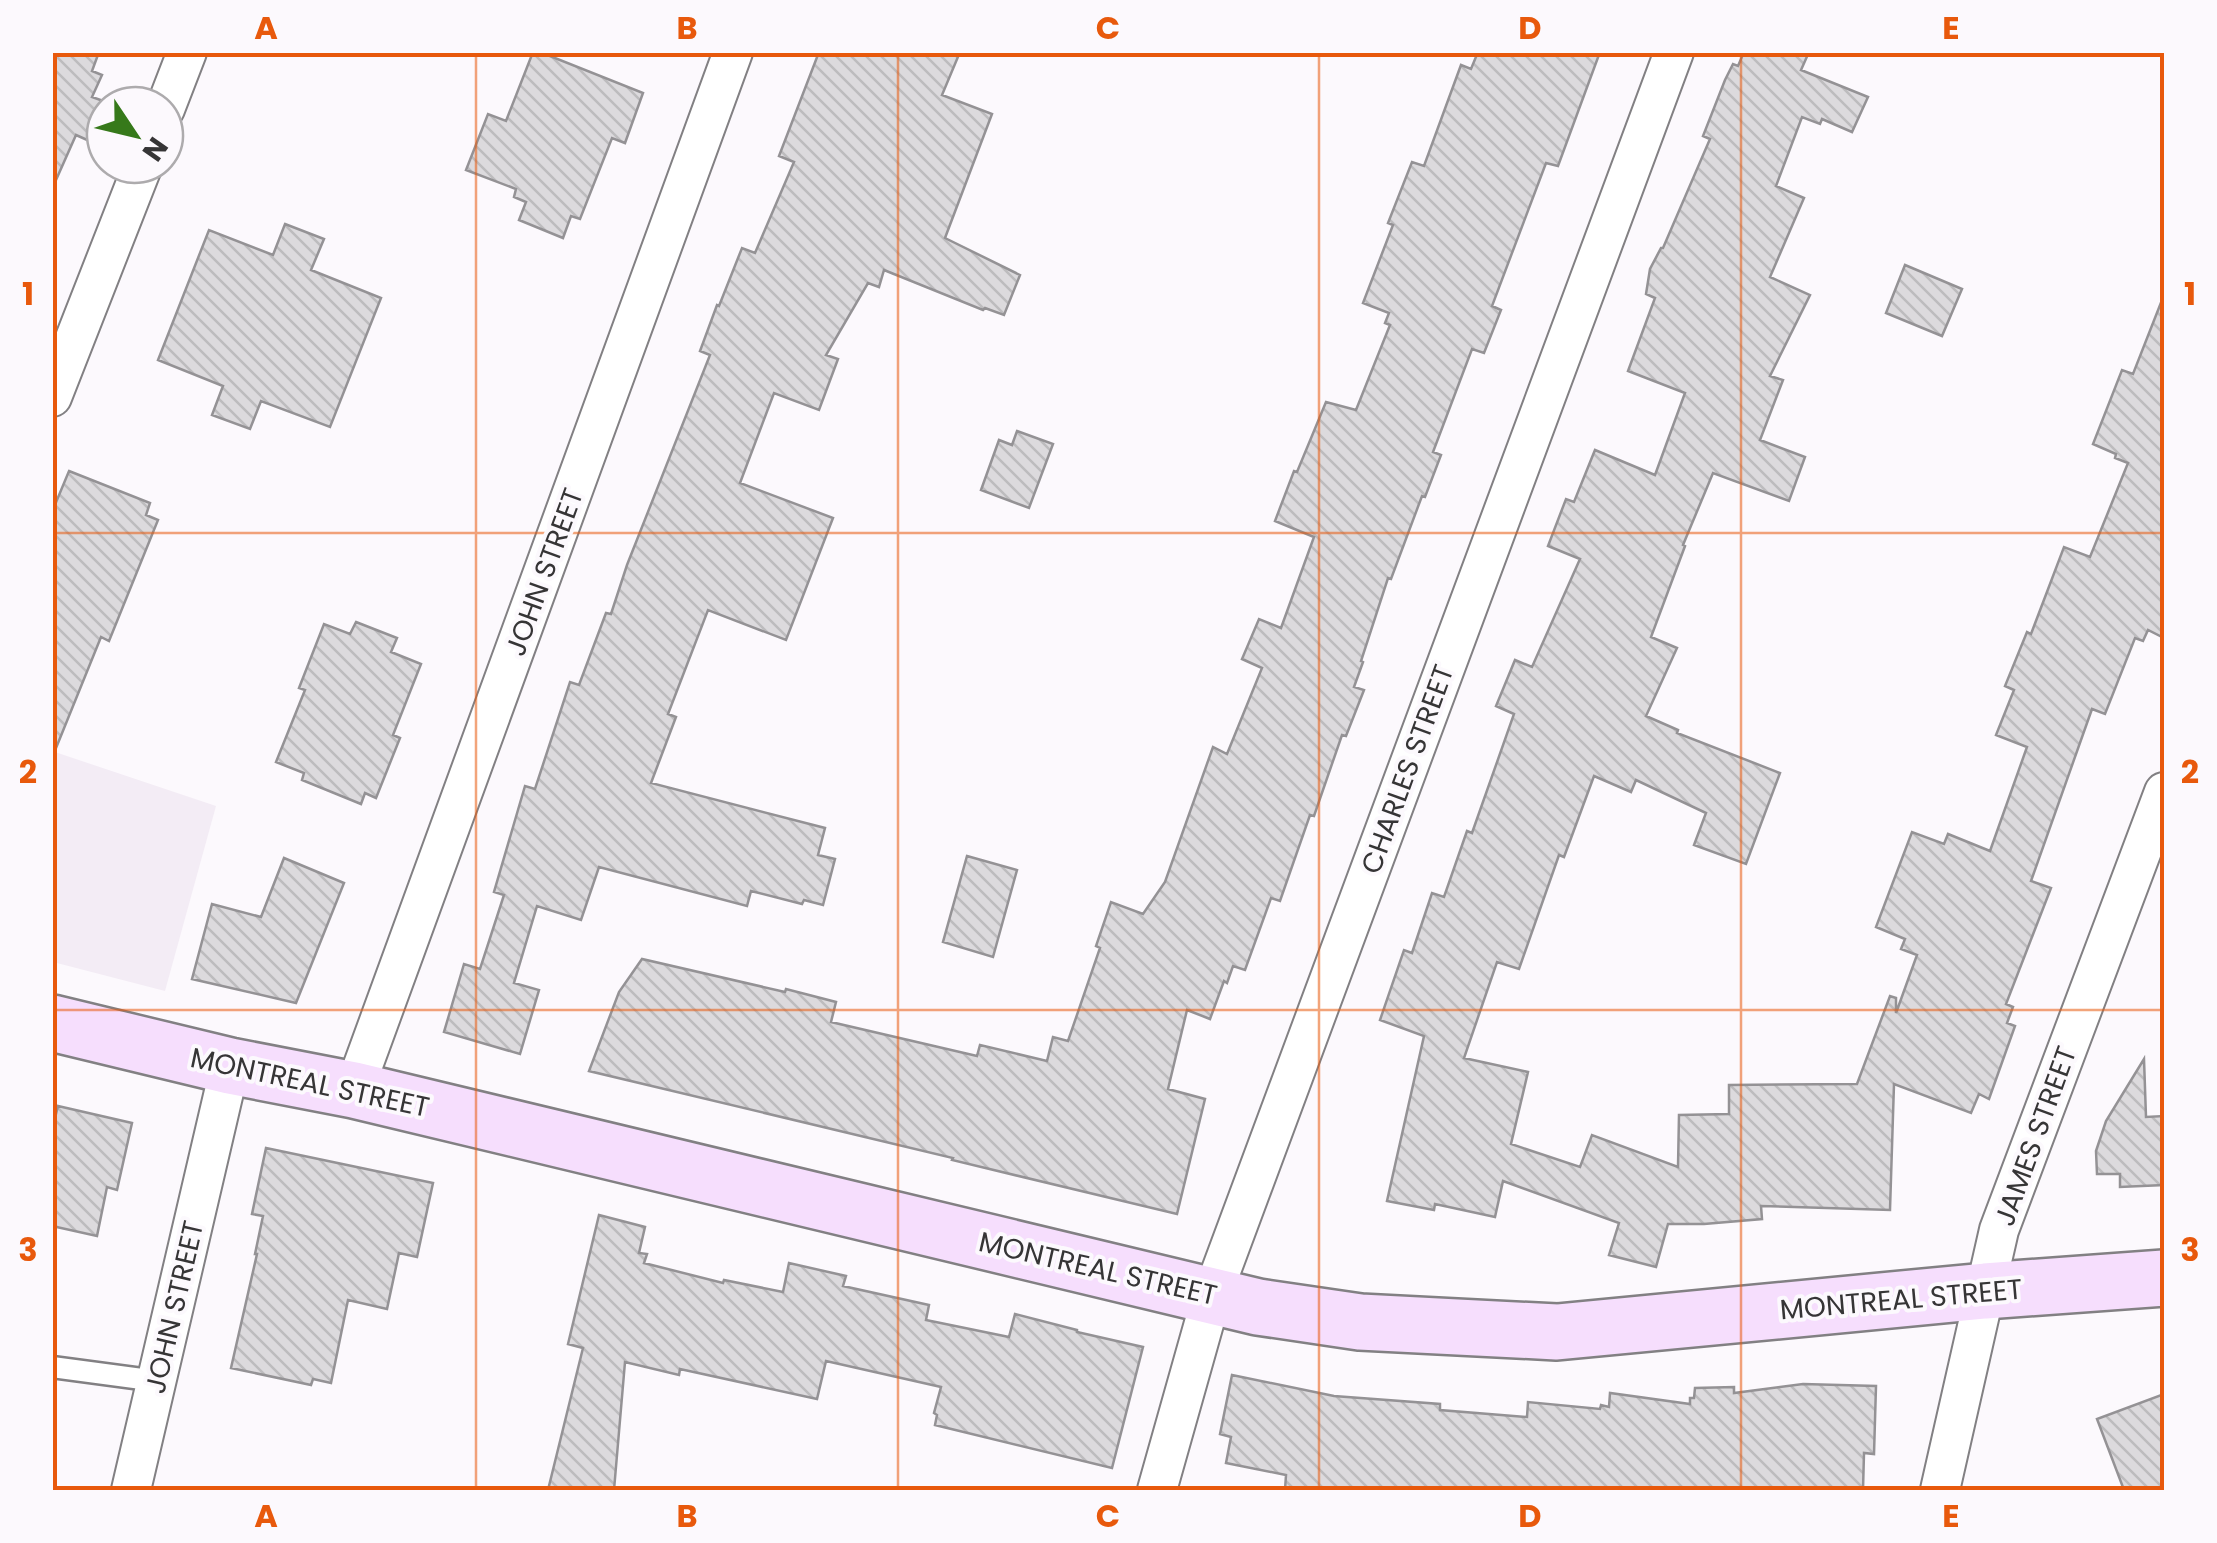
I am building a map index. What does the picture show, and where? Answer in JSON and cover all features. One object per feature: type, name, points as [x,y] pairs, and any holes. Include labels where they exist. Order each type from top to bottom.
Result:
[{"type":"main road","name":"MONTREAL STREET","points":[[52,1023],[230,1066],[354,1090],[1258,1307],[1360,1322],[1557,1332],[1985,1290],[2164,1278]]},
{"type":"street","points":[[174,85],[187,52]]},
{"type":"street","name":"JOHN STREET","points":[[354,1090],[733,52]]},
{"type":"street","name":"CHARLES STREET","points":[[1156,1490],[1212,1295],[1674,52]]},
{"type":"street","points":[[52,397],[135,185]]},
{"type":"street","name":"JAMES STREET","points":[[1940,1490],[1999,1230],[2164,792]]},
{"type":"street","name":"JOHN STREET","points":[[131,1490],[230,1066]]},
{"type":"lane","points":[[52,1367],[157,1381]]},
{"type":"shaded area","points":[[52,751],[216,806],[165,991],[53,962]]},
{"type":"building","points":[[52,52],[99,52],[92,71],[102,75],[97,85],[85,85],[85,139],[76,135],[52,189]]},
{"type":"building","points":[[533,52],[643,93],[625,143],[612,138],[580,219],[571,216],[563,238],[519,220],[526,202],[514,197],[516,189],[466,170],[488,114],[506,121]]},
{"type":"building","points":[[819,52],[960,52],[942,95],[992,114],[945,238],[1020,275],[1004,315],[884,270],[879,287],[868,283],[826,355],[838,359],[819,410],[774,393],[740,483],[833,518],[786,640],[708,610],[668,714],[676,717],[651,783],[825,828],[818,855],[835,859],[823,905],[804,900],[802,904],[751,891],[747,906],[599,867],[581,920],[537,906],[514,983],[539,990],[520,1054],[444,1032],[464,964],[480,969],[504,895],[494,892],[525,786],[535,789],[570,682],[579,685],[606,613],[611,614],[710,355],[700,351],[717,305],[742,248],[755,253],[794,162],[779,156]]},
{"type":"building","points":[[1478,52],[1600,52],[1558,166],[1546,163],[1492,306],[1501,310],[1484,353],[1472,349],[1433,452],[1441,455],[1391,579],[1388,578],[1361,661],[1354,687],[1364,690],[1346,736],[1342,735],[1314,816],[1310,815],[1280,901],[1271,898],[1245,970],[1233,966],[1210,1019],[1187,1010],[1168,1089],[1205,1099],[1177,1214],[589,1071],[619,992],[642,959],[836,1002],[831,1022],[977,1056],[980,1045],[1047,1061],[1053,1037],[1068,1041],[1100,948],[1096,946],[1111,902],[1143,914],[1165,882],[1213,747],[1227,754],[1262,668],[1242,659],[1259,619],[1281,628],[1314,537],[1275,521],[1326,402],[1356,410],[1390,325],[1385,323],[1389,313],[1363,303],[1393,225],[1388,223],[1412,162],[1424,166],[1461,65],[1471,69]]},
{"type":"building","points":[[1744,52],[1809,52],[1801,70],[1868,97],[1852,132],[1822,119],[1820,124],[1802,117],[1776,186],[1804,198],[1770,277],[1810,295],[1770,376],[1783,380],[1760,440],[1805,457],[1789,501],[1713,473],[1651,637],[1677,648],[1646,716],[1678,730],[1677,733],[1780,773],[1746,864],[1694,845],[1706,813],[1636,780],[1631,792],[1594,776],[1564,857],[1559,855],[1519,969],[1497,962],[1464,1058],[1528,1072],[1511,1144],[1580,1167],[1592,1135],[1678,1167],[1679,1115],[1729,1114],[1729,1085],[1857,1084],[1890,996],[1896,998],[1896,1013],[1917,955],[1901,949],[1905,939],[1876,927],[1912,832],[1944,844],[1948,834],[1990,851],[2027,747],[1996,735],[2014,690],[2005,686],[2027,632],[2031,634],[2064,547],[2090,557],[2128,463],[2093,444],[2122,370],[2133,374],[2162,300],[2164,638],[2148,630],[2143,641],[2135,638],[2105,714],[2092,709],[2031,881],[2051,888],[2006,1004],[2013,1007],[2007,1023],[2015,1026],[1989,1099],[1979,1094],[1971,1113],[1894,1084],[1890,1210],[1761,1206],[1762,1219],[1668,1224],[1656,1267],[1609,1255],[1619,1223],[1503,1181],[1495,1217],[1435,1204],[1434,1210],[1387,1201],[1424,1036],[1380,1020],[1404,950],[1412,953],[1432,893],[1444,897],[1467,831],[1472,833],[1514,714],[1496,706],[1515,660],[1532,667],[1580,559],[1548,546],[1566,499],[1574,502],[1595,450],[1655,475],[1685,393],[1628,371],[1655,298],[1646,294],[1650,269],[1663,248],[1710,139],[1703,136],[1725,80]]},
{"type":"building","points":[[285,224],[324,239],[311,270],[381,298],[330,427],[261,401],[250,429],[212,415],[223,386],[158,360],[209,230],[273,255]]},
{"type":"building","points":[[1905,265],[1962,289],[1942,336],[1886,313]]},
{"type":"building","points":[[1017,431],[1053,444],[1029,508],[981,490],[999,440],[1012,445]]},
{"type":"building","points":[[69,471],[150,503],[146,515],[158,520],[109,641],[101,637],[52,753],[52,512]]},
{"type":"building","points":[[356,622],[397,638],[391,652],[421,664],[393,735],[400,738],[376,798],[365,793],[361,804],[302,780],[304,773],[276,762],[305,690],[299,688],[324,624],[350,634]]},
{"type":"building","points":[[967,856],[1017,870],[993,957],[943,942]]},
{"type":"building","points":[[284,858],[344,883],[296,1003],[192,979],[212,904],[261,917]]},
{"type":"building","points":[[2144,1059],[2146,1117],[2164,1116],[2164,1185],[2120,1187],[2120,1174],[2097,1174],[2096,1151],[2106,1121]]},
{"type":"building","points":[[58,1106],[132,1123],[117,1190],[107,1187],[97,1236],[52,1226],[52,1130]]},
{"type":"building","points":[[266,1148],[433,1183],[417,1257],[399,1253],[387,1309],[348,1300],[331,1383],[313,1379],[311,1385],[231,1368],[257,1254],[263,1216],[252,1214]]},
{"type":"building","points":[[599,1215],[645,1227],[639,1253],[647,1254],[644,1263],[723,1283],[724,1280],[783,1292],[789,1263],[846,1276],[843,1286],[929,1305],[926,1320],[1009,1337],[1015,1314],[1143,1347],[1112,1468],[935,1425],[941,1387],[826,1361],[817,1399],[680,1369],[679,1375],[625,1362],[614,1490],[548,1490],[583,1348],[568,1344]]},
{"type":"building","points":[[1232,1375],[1334,1396],[1440,1404],[1440,1410],[1527,1417],[1528,1402],[1600,1409],[1601,1405],[1609,1407],[1610,1393],[1690,1404],[1695,1388],[1734,1387],[1734,1393],[1803,1384],[1876,1386],[1874,1454],[1864,1453],[1863,1490],[1285,1490],[1286,1475],[1226,1463],[1231,1437],[1220,1434]]},
{"type":"building","points":[[2164,1394],[2164,1490],[2124,1490],[2097,1419]]}]
